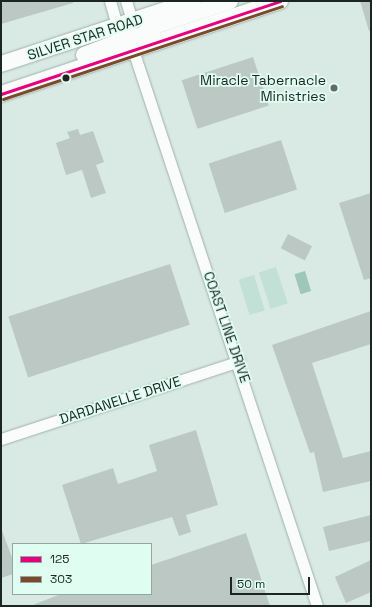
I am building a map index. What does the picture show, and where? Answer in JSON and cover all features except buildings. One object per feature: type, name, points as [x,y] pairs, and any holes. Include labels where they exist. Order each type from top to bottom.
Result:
[{"type":"main road","name":"SILVER STAR ROAD","points":[[1,64],[192,1]]},
{"type":"main road","points":[[133,50],[139,36],[155,26],[230,1]]},
{"type":"main road","name":"SILVER STAR ROAD","points":[[1,92],[280,1]]},
{"type":"main road","points":[[1,92],[37,70],[118,42],[132,21]]},
{"type":"street","points":[[110,1],[117,26]]},
{"type":"street","points":[[126,1],[132,21]]},
{"type":"street","name":"COAST LINE DRIVE","points":[[133,50],[238,361],[317,606]]},
{"type":"street","name":"DARDANELLE DRIVE","points":[[1,439],[238,361]]},
{"type":"shaded area","points":[[276,267],[288,303],[271,309],[259,273]]},
{"type":"shaded area","points":[[305,271],[311,291],[301,294],[294,274]]},
{"type":"shaded area","points":[[254,275],[265,310],[250,315],[239,280]]},
{"type":"transit line","name":"125","points":[[1,94],[280,1]]},
{"type":"transit line","name":"303","points":[[3,99],[282,6]]},
{"type":"place","name":"Miracle Tabernacle Ministries","points":[[334,88]]}]
